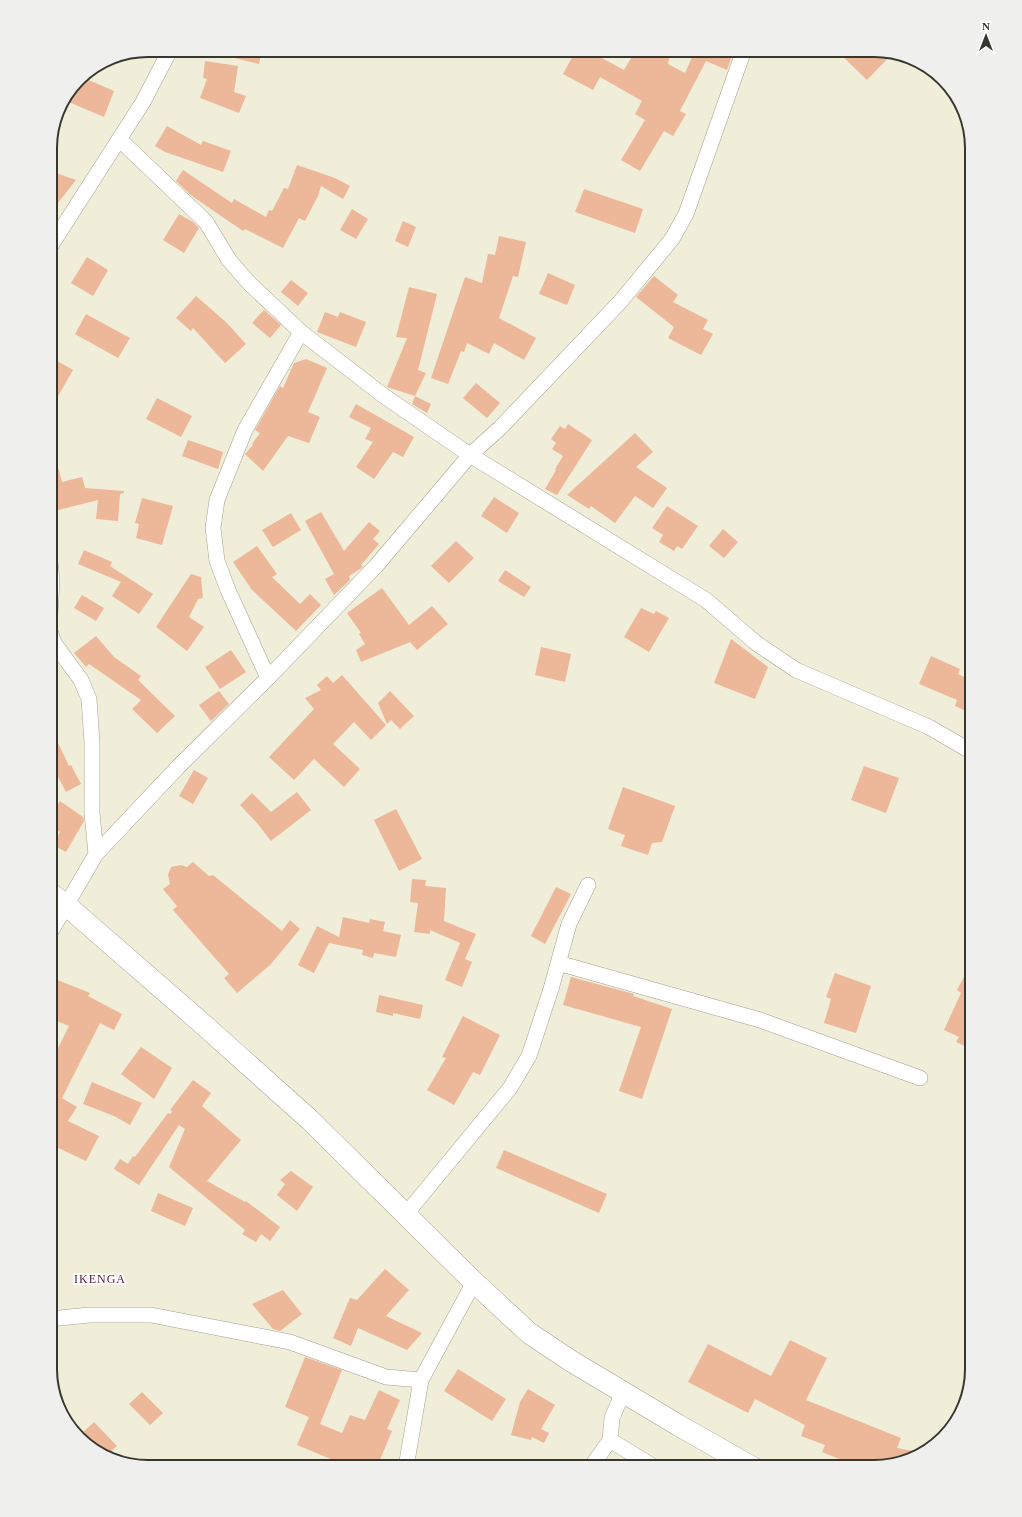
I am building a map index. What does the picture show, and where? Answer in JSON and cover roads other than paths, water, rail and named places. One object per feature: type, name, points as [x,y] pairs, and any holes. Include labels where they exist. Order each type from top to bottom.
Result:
[{"type":"main road","points":[[58,899],[205,1026],[304,1115],[474,1282],[529,1333],[571,1361],[740,1460]]},
{"type":"street","points":[[57,236],[143,102],[166,57]]},
{"type":"street","points":[[58,899],[96,854],[178,767],[268,678],[376,566],[470,455],[500,428],[620,302],[672,239],[686,214],[742,57]]},
{"type":"street","points":[[119,139],[206,222],[230,260],[248,283],[302,332],[384,396],[470,455],[706,600],[756,643],[796,670],[930,727],[965,748]]},
{"type":"street","points":[[268,678],[228,590],[217,561],[212,528],[217,500],[245,430],[302,332]]},
{"type":"street","points":[[57,647],[81,680],[89,699],[92,743],[92,813],[96,854]]},
{"type":"street","points":[[406,1214],[510,1088],[529,1056],[569,924],[588,885]]},
{"type":"street","points":[[558,963],[760,1020],[920,1078]]},
{"type":"street","points":[[407,1460],[421,1380],[474,1282]]},
{"type":"street","points":[[57,1318],[89,1315],[151,1316],[290,1342],[386,1377],[421,1380]]},
{"type":"street","points":[[596,1460],[610,1440],[612,1418],[623,1392]]},
{"type":"street","points":[[610,1440],[643,1460]]},
{"type":"district","name":"IKENGA","points":[[100,1279]]}]
